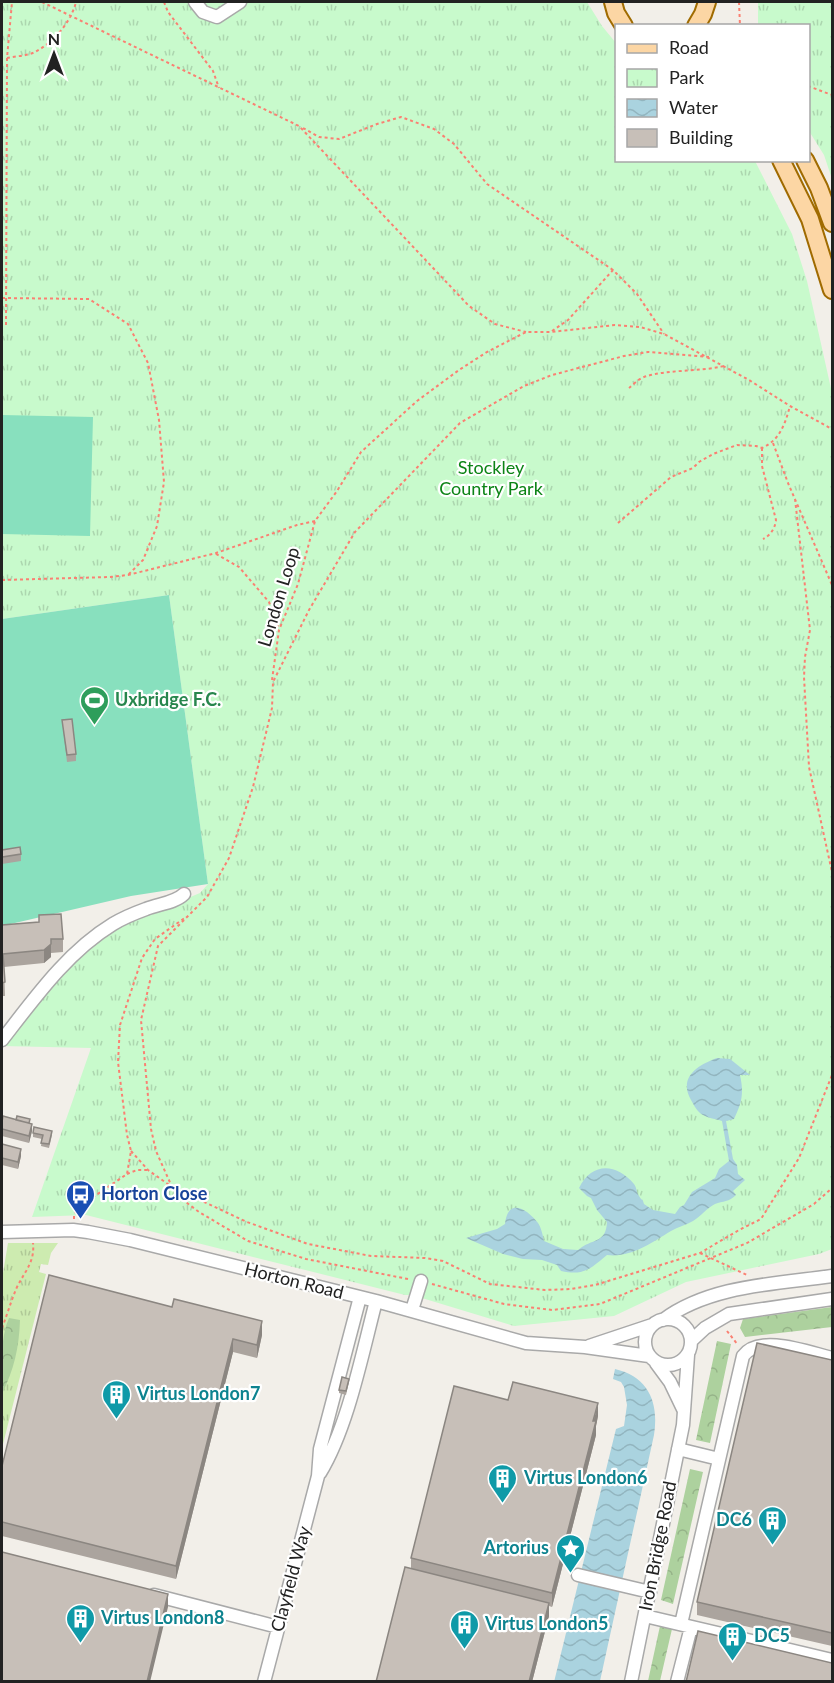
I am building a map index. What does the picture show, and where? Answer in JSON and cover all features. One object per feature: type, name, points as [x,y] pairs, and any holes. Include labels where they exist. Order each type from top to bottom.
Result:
[{"type":"main road","points":[[613,2],[623,24]]},
{"type":"main road","points":[[697,24],[707,2]]},
{"type":"main road","points":[[707,2],[713,24]]},
{"type":"main road","points":[[782,162],[813,228],[832,290]]},
{"type":"main road","points":[[806,162],[832,222]]},
{"type":"street","points":[[195,2],[203,12],[217,17],[240,2]]},
{"type":"street","points":[[2,1040],[37,995],[84,944],[114,924],[144,909],[177,899],[184,894]]},
{"type":"street","name":"Horton Road","points":[[2,1232],[78,1230],[130,1240],[412,1310],[516,1341],[553,1347],[585,1347],[653,1360]]},
{"type":"street","name":"Horton Road","points":[[585,1347],[658,1322],[702,1299],[732,1291],[832,1276]]},
{"type":"street","points":[[412,1310],[421,1281]]},
{"type":"street","points":[[318,1476],[320,1449],[360,1297]]},
{"type":"street","points":[[691,1341],[718,1319],[738,1312],[832,1299]]},
{"type":"street","points":[[318,1476],[331,1455],[350,1397],[376,1301]]},
{"type":"street","points":[[653,1360],[664,1365],[673,1365],[680,1363],[688,1355],[691,1341],[683,1324],[672,1319],[658,1322],[648,1330],[645,1340],[646,1350],[653,1360],[670,1382],[684,1410]]},
{"type":"street","points":[[677,1682],[719,1459],[745,1353],[756,1347],[774,1345],[832,1358]]},
{"type":"street","name":"Iron Bridge Road","points":[[631,1682],[683,1425],[688,1355]]},
{"type":"street","points":[[678,1449],[719,1459]]},
{"type":"street","name":"Clayfield Way","points":[[264,1682],[318,1476]]},
{"type":"street","points":[[578,1575],[650,1592]]},
{"type":"street","points":[[137,1590],[278,1627]]},
{"type":"street","points":[[645,1616],[832,1660]]},
{"type":"path","points":[[6,325],[7,58],[12,2]]},
{"type":"path","points":[[42,2],[319,137],[339,139],[401,117],[434,129],[454,144],[487,184],[613,270],[637,294],[664,334]]},
{"type":"path","points":[[7,58],[33,53],[50,42],[72,15],[76,2]]},
{"type":"path","points":[[164,2],[175,22],[213,71],[219,88]]},
{"type":"path","points":[[739,2],[740,24]]},
{"type":"path","points":[[810,88],[832,95]]},
{"type":"path","points":[[299,126],[469,306],[495,324],[526,332]]},
{"type":"path","points":[[551,332],[568,320],[613,270]]},
{"type":"path","points":[[2,298],[89,299],[128,324],[148,363],[159,420],[164,482],[157,526],[143,560],[128,575]]},
{"type":"path","name":"London Loop","points":[[131,1151],[118,1062],[120,1025],[127,1002],[142,958],[155,939],[188,916],[207,896],[229,858],[252,787],[272,708],[272,671],[279,630],[298,584],[315,521],[361,452],[417,401],[487,352],[526,332],[551,332],[615,325],[640,327],[664,334],[709,357],[832,429]]},
{"type":"path","points":[[232,848],[253,787],[272,708],[273,682],[281,664],[309,610],[355,532],[440,443],[460,423],[486,406],[524,386],[552,375],[648,352],[709,357]]},
{"type":"path","points":[[629,388],[642,378],[659,374],[724,366]]},
{"type":"path","points":[[618,523],[671,477],[693,468],[713,454],[737,445],[762,448],[773,443],[785,424],[790,406]]},
{"type":"path","points":[[773,443],[832,585]]},
{"type":"path","points":[[762,448],[762,465],[776,520],[769,536],[763,539]]},
{"type":"path","points":[[795,499],[810,630],[804,677],[809,767],[832,872]]},
{"type":"path","points":[[2,580],[110,578],[128,575],[216,553],[315,521]]},
{"type":"path","points":[[216,553],[239,567],[269,602],[279,630]]},
{"type":"path","points":[[229,858],[207,897],[158,946],[141,1020],[151,1129],[156,1151],[172,1186],[179,1197],[199,1212],[248,1241],[306,1259],[421,1281],[504,1304],[552,1310],[600,1304],[747,1243],[814,1204],[832,1188]]},
{"type":"path","points":[[131,1151],[148,1170],[172,1186],[247,1222],[308,1244],[371,1256],[443,1261],[490,1284],[545,1290],[571,1289],[595,1285],[700,1253],[761,1219],[799,1158],[832,1075]]},
{"type":"path","points":[[127,1174],[131,1151]]},
{"type":"path","points":[[74,1221],[74,1214],[86,1202],[127,1174],[137,1170],[148,1170]]},
{"type":"path","points":[[2,1328],[18,1285],[29,1269],[34,1253],[33,1231]]},
{"type":"path","points":[[700,1253],[768,1286]]},
{"type":"path","points":[[718,1319],[745,1353]]},
{"type":"green space","name":"Stockley Country Park","points":[[2,2],[587,2],[615,42],[615,162],[756,162],[792,234],[807,281],[832,393],[832,1249],[819,1254],[686,1282],[614,1316],[514,1326],[412,1295],[86,1215],[32,1217],[91,1048],[2,1046],[85,945],[116,926],[200,893],[208,884],[169,595],[2,619]]},
{"type":"green space","points":[[758,2],[832,2],[832,179],[824,155],[810,133],[810,24],[758,24]]},
{"type":"green space","points":[[2,415],[93,417],[90,536],[2,534]]},
{"type":"green space","name":"Uxbridge F.C.","points":[[169,595],[208,884],[131,896],[2,926],[2,619]]},
{"type":"green space","points":[[8,1243],[58,1243],[51,1253],[48,1265],[41,1264],[39,1272],[46,1274],[2,1448],[2,1279]]},
{"type":"green space","points":[[832,1307],[832,1327],[745,1337],[740,1328],[743,1319]]},
{"type":"green space","points":[[9,1318],[20,1320],[17,1350],[2,1394],[1,1366]]},
{"type":"green space","points":[[717,1341],[731,1344],[710,1443],[696,1440]]},
{"type":"green space","points":[[690,1469],[703,1472],[673,1604],[661,1600]]},
{"type":"green space","points":[[660,1626],[672,1629],[660,1681],[648,1681]]},
{"type":"water","points":[[717,1058],[730,1059],[750,1075],[740,1075],[742,1093],[740,1103],[734,1119],[726,1121],[733,1159],[737,1165],[738,1174],[745,1180],[733,1191],[736,1195],[715,1204],[693,1221],[640,1249],[624,1254],[607,1255],[591,1268],[576,1273],[561,1271],[557,1265],[542,1260],[523,1259],[503,1254],[466,1238],[497,1229],[505,1224],[510,1210],[518,1208],[529,1213],[538,1223],[544,1241],[563,1249],[578,1250],[601,1237],[606,1229],[607,1222],[591,1198],[579,1188],[591,1173],[605,1168],[620,1172],[627,1177],[635,1186],[644,1204],[653,1210],[675,1214],[692,1192],[715,1178],[719,1169],[729,1161],[722,1121],[707,1117],[697,1110],[691,1100],[687,1085],[689,1078],[697,1068]]},
{"type":"water","points":[[615,1369],[636,1378],[649,1393],[655,1412],[654,1435],[600,1681],[554,1682],[616,1429],[624,1426],[627,1405],[624,1387],[621,1382],[613,1379]]},
{"type":"building","points":[[72,719],[76,754],[67,755],[62,720]]},
{"type":"building","points":[[20,847],[21,854],[2,857],[2,850]]},
{"type":"building","points":[[61,914],[63,939],[51,939],[51,944],[44,950],[3,954],[5,982],[2,983],[2,925],[39,922],[39,915]]},
{"type":"building","points":[[3,1116],[32,1124],[29,1136],[2,1129]]},
{"type":"building","points":[[17,1116],[30,1119],[29,1123],[16,1120]]},
{"type":"building","points":[[34,1127],[52,1131],[49,1144],[41,1143],[43,1135],[33,1133]]},
{"type":"building","points":[[2,1144],[21,1149],[18,1162],[2,1158]]},
{"type":"building","name":"Virtus London7","points":[[49,1275],[172,1307],[174,1299],[262,1321],[257,1345],[233,1339],[176,1566],[2,1522],[2,1466]]},
{"type":"building","name":"DC6","points":[[757,1343],[832,1360],[832,1633],[697,1602]]},
{"type":"building","points":[[342,1377],[349,1379],[346,1391],[339,1390]]},
{"type":"building","name":"Virtus London6","points":[[513,1382],[598,1403],[593,1421],[596,1421],[552,1593],[411,1558],[454,1386],[508,1400]]},
{"type":"building","name":"Virtus London8","points":[[2,1552],[168,1594],[147,1682],[2,1682]]},
{"type":"building","name":"Virtus London5","points":[[405,1567],[549,1603],[529,1682],[376,1682]]},
{"type":"building","name":"DC5","points":[[698,1631],[832,1663],[832,1682],[686,1682]]},
{"type":"place","name":"Uxbridge F.C.","points":[[94,726]]},
{"type":"place","name":"Horton Close","points":[[80,1220]]},
{"type":"place","name":"Virtus London7","points":[[116,1420]]},
{"type":"place","name":"Virtus London6","points":[[503,1504]]},
{"type":"place","name":"DC6","points":[[773,1546]]},
{"type":"place","name":"Artorius","points":[[570,1574]]},
{"type":"place","name":"Virtus London8","points":[[80,1644]]},
{"type":"place","name":"Virtus London5","points":[[464,1650]]},
{"type":"place","name":"DC5","points":[[733,1662]]}]
